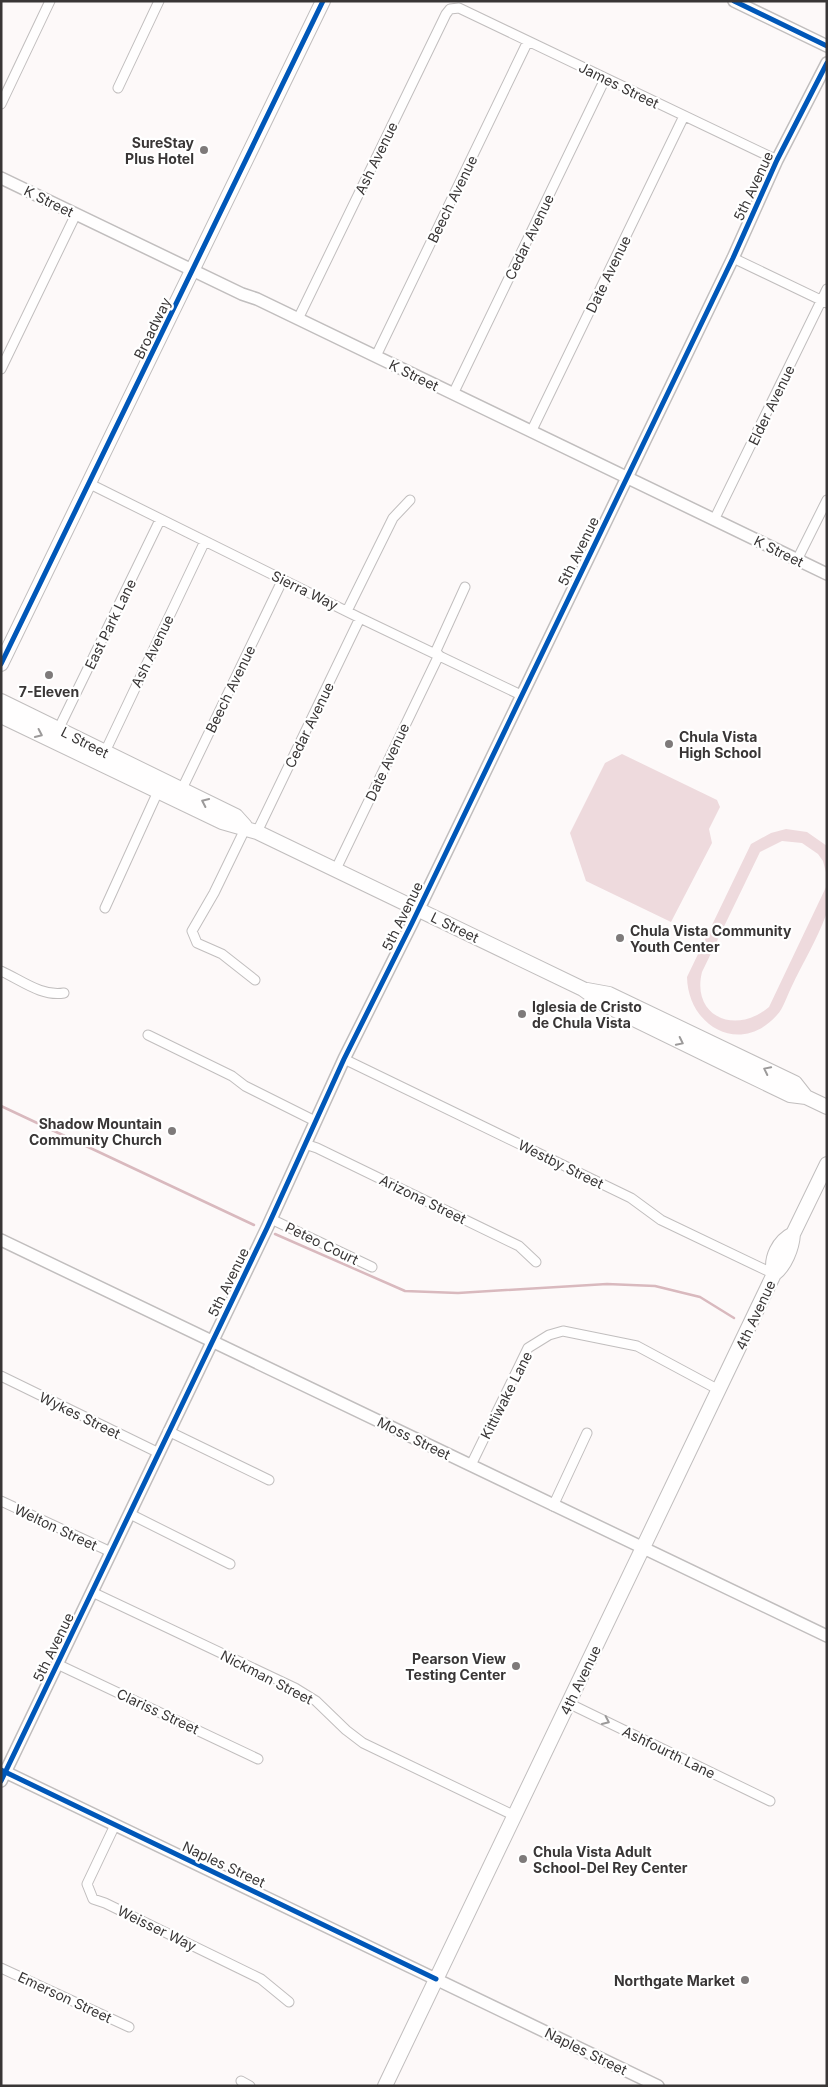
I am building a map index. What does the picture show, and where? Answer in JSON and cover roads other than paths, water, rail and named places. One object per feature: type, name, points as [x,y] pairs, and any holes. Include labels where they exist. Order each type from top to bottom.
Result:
[{"type":"main road","name":"Broadway","points":[[1,664],[324,1]]},
{"type":"main road","name":"L Street","points":[[1,701],[59,728],[102,756]]},
{"type":"main road","name":"L Street","points":[[1,716],[102,756],[179,795],[236,816],[251,830],[336,869],[583,989],[605,1005],[790,1095],[806,1097],[827,1107]]},
{"type":"main road","name":"4th Avenue","points":[[385,2086],[513,1815],[644,1548],[774,1274],[772,1264],[780,1245],[783,1239],[793,1234],[827,1164]]},
{"type":"street","points":[[1,104],[50,1]]},
{"type":"street","points":[[118,88],[159,1]]},
{"type":"street","points":[[734,1],[827,46]]},
{"type":"street","name":"Ash Avenue","points":[[298,319],[446,14],[454,8],[462,9]]},
{"type":"street","name":"James Street","points":[[462,9],[777,160]]},
{"type":"street","name":"Beech Avenue","points":[[376,356],[528,41]]},
{"type":"street","name":"5th Avenue","points":[[3,1775],[271,1219],[344,1059],[418,910],[732,258],[777,160],[827,63]]},
{"type":"street","name":"Cedar Avenue","points":[[453,394],[605,79]]},
{"type":"street","name":"Date Avenue","points":[[532,432],[684,116]]},
{"type":"street","name":"K Street","points":[[1,178],[376,356],[827,574]]},
{"type":"street","points":[[1,369],[76,214]]},
{"type":"street","points":[[732,258],[824,302]]},
{"type":"street","name":"Elder Avenue","points":[[714,520],[824,302],[827,289]]},
{"type":"street","name":"Sierra Way","points":[[90,484],[360,618],[521,695]]},
{"type":"street","points":[[347,610],[393,518],[410,500]]},
{"type":"street","points":[[797,560],[827,500]]},
{"type":"street","name":"East Park Lane","points":[[59,728],[160,520]]},
{"type":"street","name":"Ash Avenue","points":[[102,756],[205,541]]},
{"type":"street","name":"Beech Avenue","points":[[179,795],[283,579]]},
{"type":"street","name":"Date Avenue","points":[[336,869],[437,654],[465,587]]},
{"type":"street","name":"Cedar Avenue","points":[[255,980],[222,954],[197,943],[192,931],[251,830],[360,618]]},
{"type":"street","points":[[105,908],[161,786]]},
{"type":"street","points":[[1,971],[42,992],[54,995],[64,993]]},
{"type":"street","points":[[148,1035],[232,1076],[246,1086],[315,1121]]},
{"type":"street","name":"Westby Street","points":[[344,1059],[631,1198],[661,1220],[774,1274]]},
{"type":"street","name":"Arizona Street","points":[[305,1144],[518,1246],[536,1262]]},
{"type":"street","name":"Peteo Court","points":[[271,1219],[372,1267]]},
{"type":"street","name":"Moss Street","points":[[1,1240],[827,1636]]},
{"type":"street","name":"Kittiwake Lane","points":[[471,1465],[528,1348],[549,1335],[563,1332],[637,1346],[719,1390]]},
{"type":"street","name":"Wykes Street","points":[[1,1376],[159,1454]]},
{"type":"street","points":[[168,1430],[269,1480]]},
{"type":"street","points":[[553,1506],[587,1433]]},
{"type":"street","name":"Welton Street","points":[[1,1501],[110,1552]]},
{"type":"street","points":[[130,1514],[230,1564]]},
{"type":"street","name":"Nickman Street","points":[[92,1592],[295,1688],[316,1701],[346,1730],[363,1743],[513,1815]]},
{"type":"street","name":"Clariss Street","points":[[57,1664],[258,1759]]},
{"type":"street","name":"Ashfourth Lane","points":[[568,1703],[770,1801]]},
{"type":"street","name":"Naples Street","points":[[3,1775],[115,1825],[658,2086]]},
{"type":"street","name":"Weisser Way","points":[[115,1825],[87,1884],[93,1899],[110,1905],[261,1979],[289,2002]]},
{"type":"street","name":"Emerson Street","points":[[1,1968],[129,2027]]},
{"type":"street","points":[[241,2081],[250,2086]]},
{"type":"waterway","points":[[1,1106],[254,1225]]},
{"type":"waterway","points":[[275,1234],[405,1291],[458,1293],[607,1284],[655,1286],[700,1297],[734,1318]]},
{"type":"place","name":"SureStay Plus Hotel","points":[[204,150]]},
{"type":"place","name":"7-Eleven","points":[[49,675]]},
{"type":"place","name":"Chula Vista High School","points":[[669,744]]},
{"type":"place","name":"Chula Vista Community Youth Center","points":[[620,938]]},
{"type":"place","name":"Iglesia de Cristo de Chula Vista","points":[[522,1014]]},
{"type":"place","name":"Shadow Mountain Community Church","points":[[172,1131]]},
{"type":"place","name":"Pearson View Testing Center","points":[[516,1666]]},
{"type":"place","name":"Chula Vista Adult School-Del Rey Center","points":[[523,1859]]},
{"type":"place","name":"Northgate Market","points":[[745,1980]]}]
